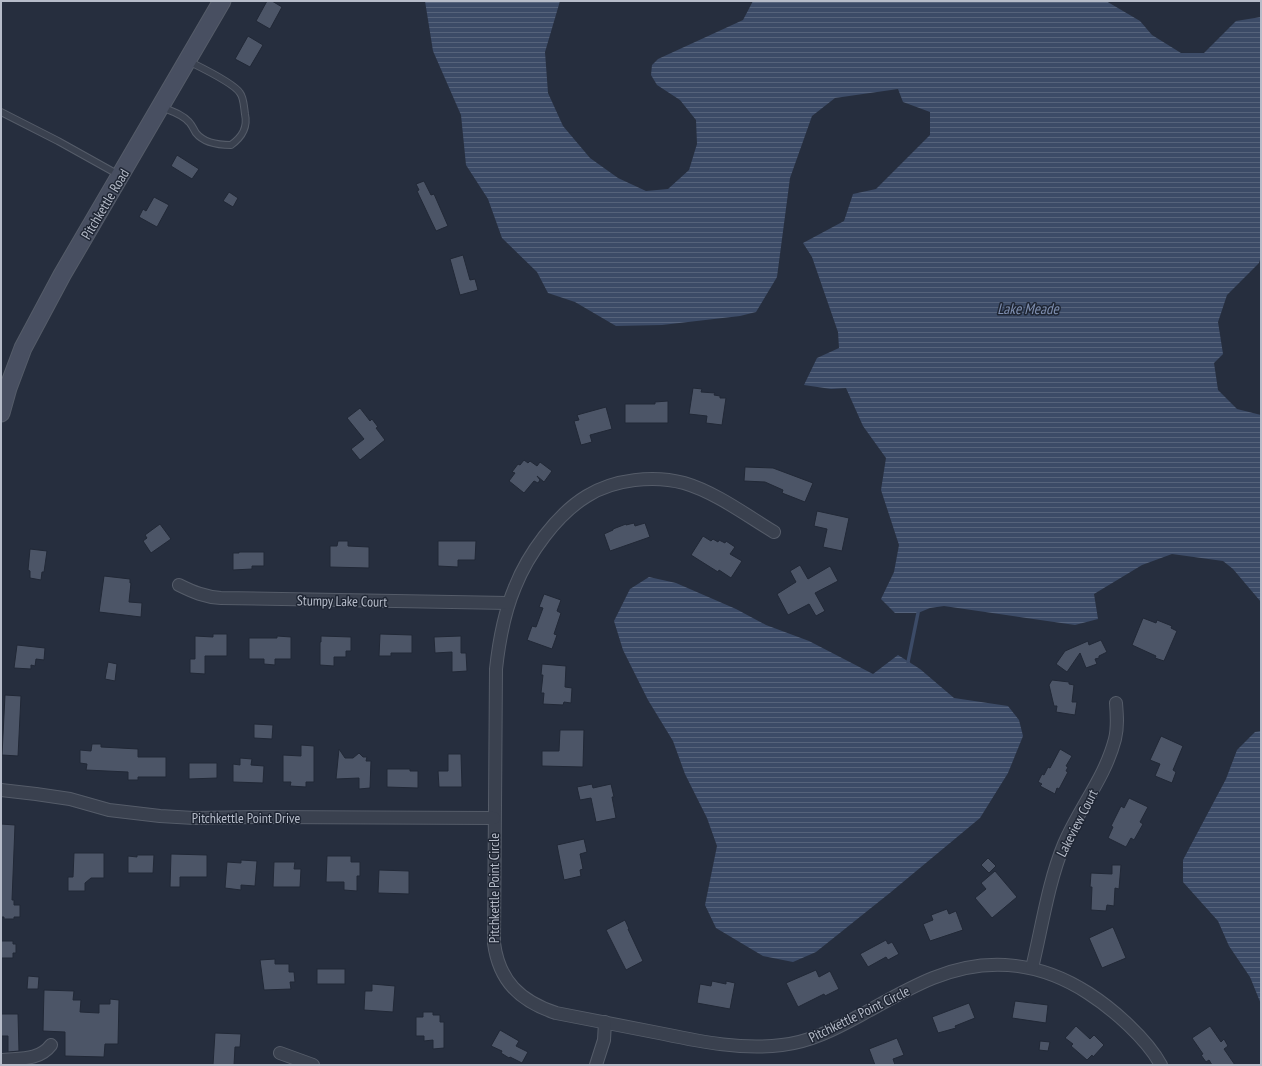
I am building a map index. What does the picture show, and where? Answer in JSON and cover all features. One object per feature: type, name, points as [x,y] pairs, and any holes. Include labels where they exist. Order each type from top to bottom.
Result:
[{"type":"main road","name":"Pitchkettle Road","points":[[1,413],[8,388],[23,348],[62,275],[222,1]]},
{"type":"street","name":"Pitchkettle Point Circle","points":[[774,532],[713,495],[696,487],[669,480],[635,480],[616,484],[588,495],[573,506],[560,518],[530,558],[515,585],[508,603],[501,632],[496,669],[494,943],[500,970],[517,992],[529,1001],[556,1013],[684,1038],[744,1047],[762,1047],[784,1045],[826,1033],[932,978],[952,971],[988,965],[1012,965],[1032,968],[1058,976],[1096,998],[1140,1037],[1161,1065]]},
{"type":"street","name":"Stumpy Lake Court","points":[[179,584],[194,593],[207,597],[221,598],[508,603]]},
{"type":"street","name":"Lakeview Court","points":[[1032,968],[1055,870],[1062,850],[1076,818],[1097,784],[1115,739],[1117,722],[1116,703]]},
{"type":"street","name":"Pitchkettle Point Drive","points":[[1,790],[70,799],[109,810],[167,817],[228,819],[262,817],[494,818]]},
{"type":"street","points":[[596,1065],[604,1040],[606,1022]]},
{"type":"street","points":[[1,1060],[34,1057],[47,1050],[51,1045]]},
{"type":"street","points":[[280,1053],[313,1065]]},
{"type":"lane","points":[[161,107],[178,114],[189,122],[197,134],[218,145],[231,146],[239,139],[245,130],[247,121],[241,94],[234,87],[188,61]]},
{"type":"lane","points":[[1,112],[58,141],[121,176]]},
{"type":"water","name":"Lake Meade","points":[[425,1],[560,1],[545,52],[548,93],[563,126],[590,158],[618,178],[646,191],[668,189],[689,170],[697,144],[696,120],[680,100],[657,85],[651,75],[652,65],[658,59],[743,20],[753,1],[1106,1],[1140,21],[1152,35],[1181,53],[1204,53],[1236,21],[1261,17],[1261,256],[1259,263],[1227,295],[1218,322],[1223,354],[1214,363],[1218,390],[1237,409],[1261,415],[1261,602],[1233,569],[1223,561],[1172,554],[1142,565],[1094,594],[1098,619],[1075,625],[944,606],[930,608],[918,613],[895,613],[881,599],[894,572],[899,545],[881,490],[886,458],[863,426],[846,388],[831,389],[804,385],[817,358],[839,348],[838,332],[812,257],[803,243],[844,221],[853,194],[876,189],[930,135],[930,112],[903,102],[898,89],[835,98],[812,116],[790,178],[777,277],[756,312],[740,316],[662,325],[616,326],[575,302],[548,293],[537,272],[502,238],[488,199],[466,165],[461,115],[433,51]]},
{"type":"water","points":[[649,577],[676,583],[736,609],[766,625],[809,641],[873,674],[898,655],[920,669],[954,698],[1008,706],[1019,720],[1023,736],[1008,773],[980,818],[816,952],[793,962],[763,956],[716,928],[705,905],[717,846],[707,818],[685,774],[673,741],[648,700],[623,650],[614,621],[630,589]]},
{"type":"water","points":[[1261,731],[1261,1004],[1250,977],[1229,946],[1218,921],[1183,882],[1183,860],[1226,779],[1237,750],[1255,732]]},
{"type":"building","points":[[267,1],[272,1],[282,7],[270,29],[256,21]]},
{"type":"building","points":[[248,36],[263,45],[250,67],[235,59]]},
{"type":"building","points":[[177,155],[199,169],[192,179],[171,166]]},
{"type":"building","points":[[424,181],[431,195],[434,194],[448,226],[436,231],[417,191],[419,190],[416,184]]},
{"type":"building","points":[[229,192],[238,198],[233,207],[223,201]]},
{"type":"building","points":[[154,197],[169,205],[157,227],[139,217],[143,209],[146,211]]},
{"type":"building","points":[[463,255],[470,280],[475,279],[478,290],[460,295],[450,259]]},
{"type":"building","points":[[693,388],[702,389],[701,392],[715,393],[714,395],[720,396],[720,398],[726,398],[722,425],[706,423],[707,416],[689,414]]},
{"type":"building","points":[[668,401],[668,423],[625,423],[625,404],[655,404],[655,402]]},
{"type":"building","points":[[606,407],[612,429],[590,435],[592,442],[581,445],[574,421],[579,420],[577,415]]},
{"type":"building","points":[[360,408],[370,421],[372,419],[378,427],[376,428],[385,440],[360,460],[351,449],[364,439],[347,418]]},
{"type":"building","points":[[524,460],[528,463],[530,461],[537,466],[540,462],[552,471],[544,482],[537,476],[540,480],[538,483],[534,481],[524,493],[509,481],[515,473],[512,472],[518,464],[520,465]]},
{"type":"building","points":[[745,467],[773,468],[813,483],[805,502],[782,493],[783,490],[765,482],[744,481]]},
{"type":"building","points":[[817,511],[849,518],[842,551],[823,547],[827,529],[814,526]]},
{"type":"building","points":[[634,523],[635,526],[645,523],[650,537],[610,551],[604,534],[626,524]]},
{"type":"building","points":[[160,524],[171,539],[151,553],[143,541],[147,538],[145,535]]},
{"type":"building","points":[[703,536],[711,541],[713,539],[718,542],[719,540],[725,543],[726,541],[735,547],[730,554],[742,561],[731,578],[719,570],[718,572],[691,555]]},
{"type":"building","points":[[338,541],[348,541],[348,546],[369,547],[369,568],[330,567],[330,546],[337,546]]},
{"type":"building","points":[[438,541],[476,541],[475,560],[458,560],[458,567],[438,566]]},
{"type":"building","points":[[30,549],[47,551],[44,572],[42,572],[41,580],[30,578],[30,571],[28,570]]},
{"type":"building","points":[[264,552],[264,566],[252,566],[252,569],[233,570],[233,553]]},
{"type":"building","points":[[800,565],[808,579],[830,566],[838,581],[815,593],[825,611],[816,616],[809,604],[788,615],[777,594],[796,582],[790,571]]},
{"type":"building","points":[[104,576],[130,579],[129,602],[142,603],[141,617],[99,612]]},
{"type":"building","points":[[544,594],[561,600],[557,611],[561,613],[554,634],[557,635],[552,649],[527,640],[532,626],[536,627],[543,608],[539,607]]},
{"type":"building","points":[[1143,618],[1156,623],[1157,620],[1172,626],[1171,628],[1177,631],[1164,661],[1155,658],[1156,656],[1132,645]]},
{"type":"building","points":[[213,634],[227,634],[227,656],[205,656],[205,674],[190,673],[190,659],[195,659],[195,636],[213,637]]},
{"type":"building","points":[[380,634],[412,635],[412,653],[391,653],[391,656],[379,656]]},
{"type":"building","points":[[277,636],[291,637],[291,659],[275,659],[275,665],[264,664],[264,659],[249,659],[249,638],[277,638]]},
{"type":"building","points":[[321,636],[351,637],[351,651],[346,651],[346,657],[334,657],[334,666],[320,665]]},
{"type":"building","points":[[461,636],[461,653],[466,653],[467,671],[452,672],[452,652],[435,653],[434,637]]},
{"type":"building","points":[[1101,640],[1107,652],[1095,659],[1097,664],[1086,668],[1080,653],[1067,672],[1056,664],[1065,651],[1088,641],[1089,645]]},
{"type":"building","points":[[17,645],[45,648],[44,660],[36,659],[35,666],[31,665],[31,669],[14,668]]},
{"type":"building","points":[[108,662],[117,664],[115,681],[105,679]]},
{"type":"building","points":[[542,664],[566,666],[565,687],[572,688],[571,703],[564,702],[563,705],[543,704],[544,693],[541,693],[543,675],[541,675]]},
{"type":"building","points":[[1052,680],[1069,682],[1069,684],[1074,685],[1072,702],[1077,702],[1075,715],[1056,712],[1057,706],[1054,706],[1049,685]]},
{"type":"building","points":[[5,695],[21,696],[18,756],[2,755]]},
{"type":"building","points":[[254,724],[273,725],[272,739],[254,738]]},
{"type":"building","points":[[560,730],[584,730],[583,767],[542,766],[542,751],[559,751]]},
{"type":"building","points":[[1161,736],[1183,746],[1173,770],[1176,772],[1172,783],[1155,776],[1160,764],[1150,760]]},
{"type":"building","points":[[92,744],[101,744],[101,747],[138,749],[138,757],[166,757],[166,777],[138,777],[138,780],[128,780],[128,772],[86,770],[87,764],[80,763],[80,750],[91,751]]},
{"type":"building","points":[[301,745],[314,746],[314,782],[306,782],[306,787],[290,786],[291,782],[283,782],[283,755],[301,756]]},
{"type":"building","points":[[339,749],[345,758],[353,758],[359,753],[363,757],[367,757],[366,761],[371,761],[370,788],[359,789],[359,778],[336,779]]},
{"type":"building","points":[[1060,749],[1072,756],[1066,766],[1068,767],[1066,771],[1068,772],[1059,789],[1057,788],[1055,794],[1040,786],[1042,784],[1038,782],[1048,767],[1050,768]]},
{"type":"building","points":[[448,754],[461,754],[462,787],[439,787],[438,771],[448,771]]},
{"type":"building","points":[[240,758],[252,759],[251,765],[264,766],[263,783],[233,782],[233,764],[240,765]]},
{"type":"building","points":[[189,763],[217,763],[217,778],[189,779]]},
{"type":"building","points":[[387,769],[410,769],[410,771],[418,771],[418,788],[387,787]]},
{"type":"building","points":[[592,784],[593,788],[611,784],[616,818],[596,822],[591,798],[580,800],[577,787]]},
{"type":"building","points":[[1129,798],[1148,807],[1140,822],[1143,824],[1134,840],[1131,838],[1126,847],[1108,838],[1113,827],[1111,826],[1121,806],[1124,808]]},
{"type":"building","points":[[1,824],[15,825],[12,900],[14,900],[14,905],[20,905],[20,917],[14,917],[14,919],[4,919],[4,917],[1,917]]},
{"type":"building","points":[[584,839],[587,852],[580,854],[583,869],[580,870],[581,876],[564,880],[557,845]]},
{"type":"building","points":[[74,853],[104,853],[104,878],[91,878],[85,883],[85,891],[68,891],[68,877],[73,877]]},
{"type":"building","points":[[171,854],[207,855],[207,877],[180,877],[180,887],[170,887]]},
{"type":"building","points":[[137,855],[154,855],[153,873],[128,873],[128,856],[137,857]]},
{"type":"building","points":[[327,856],[351,856],[351,862],[360,862],[360,876],[357,876],[357,891],[344,890],[344,882],[326,882]]},
{"type":"building","points":[[988,858],[996,866],[989,873],[981,865]]},
{"type":"building","points":[[241,860],[257,861],[255,886],[241,885],[241,890],[225,888],[227,862],[241,863]]},
{"type":"building","points":[[274,862],[295,862],[294,869],[301,869],[300,887],[273,887]]},
{"type":"building","points":[[1112,865],[1121,865],[1119,889],[1115,888],[1114,906],[1107,905],[1106,911],[1091,910],[1091,873],[1112,874]]},
{"type":"building","points":[[379,870],[409,871],[409,894],[378,893]]},
{"type":"building","points":[[995,871],[1017,897],[992,918],[975,898],[986,889],[981,883]]},
{"type":"building","points":[[947,909],[949,914],[956,911],[963,930],[930,941],[923,924],[933,920],[931,915]]},
{"type":"building","points":[[625,920],[643,961],[626,970],[606,930]]},
{"type":"building","points":[[1113,927],[1126,958],[1102,968],[1089,938]]},
{"type":"building","points":[[886,940],[888,944],[892,942],[899,954],[888,960],[886,957],[868,967],[860,954]]},
{"type":"building","points":[[1,941],[13,941],[13,944],[16,944],[16,953],[13,953],[13,958],[1,958]]},
{"type":"building","points":[[275,959],[275,964],[289,964],[289,972],[294,972],[295,982],[290,982],[291,989],[264,990],[260,960]]},
{"type":"building","points":[[317,969],[345,969],[345,984],[317,984]]},
{"type":"building","points":[[816,970],[819,977],[830,971],[839,989],[825,996],[824,994],[798,1007],[786,983]]},
{"type":"building","points":[[28,976],[39,977],[38,989],[27,989]]},
{"type":"building","points":[[712,981],[726,984],[726,981],[735,983],[730,1009],[697,1003],[700,984],[711,986]]},
{"type":"building","points":[[372,984],[395,986],[393,1012],[364,1010],[365,991],[372,991]]},
{"type":"building","points":[[44,990],[74,991],[73,1000],[81,1000],[80,1012],[99,1013],[99,1004],[110,1004],[110,999],[119,1000],[118,1044],[105,1044],[104,1057],[65,1056],[65,1032],[43,1031]]},
{"type":"building","points":[[1015,1001],[1048,1005],[1046,1023],[1012,1018]]},
{"type":"building","points":[[969,1003],[975,1018],[955,1026],[956,1028],[938,1033],[932,1017]]},
{"type":"building","points":[[423,1012],[433,1012],[433,1015],[440,1015],[440,1022],[444,1022],[444,1048],[433,1049],[433,1040],[424,1041],[424,1036],[416,1036],[416,1017],[423,1017]]},
{"type":"building","points":[[1,1014],[18,1014],[19,1051],[8,1052],[8,1036],[1,1036]]},
{"type":"building","points":[[1076,1026],[1090,1039],[1094,1035],[1104,1045],[1093,1057],[1092,1055],[1087,1060],[1071,1046],[1073,1044],[1065,1038]]},
{"type":"building","points":[[1210,1026],[1221,1042],[1224,1039],[1228,1046],[1224,1049],[1235,1065],[1212,1065],[1209,1060],[1206,1062],[1201,1055],[1203,1054],[1192,1038]]},
{"type":"building","points":[[500,1030],[519,1041],[516,1046],[528,1052],[522,1063],[510,1057],[509,1058],[501,1053],[502,1051],[491,1046]]},
{"type":"building","points":[[215,1033],[241,1034],[240,1047],[235,1047],[234,1065],[213,1065]]},
{"type":"building","points":[[897,1038],[904,1055],[893,1059],[895,1065],[875,1065],[869,1049]]},
{"type":"building","points":[[1040,1041],[1050,1042],[1048,1051],[1039,1050]]},
{"type":"waterway","points":[[908,662],[918,613]]}]
